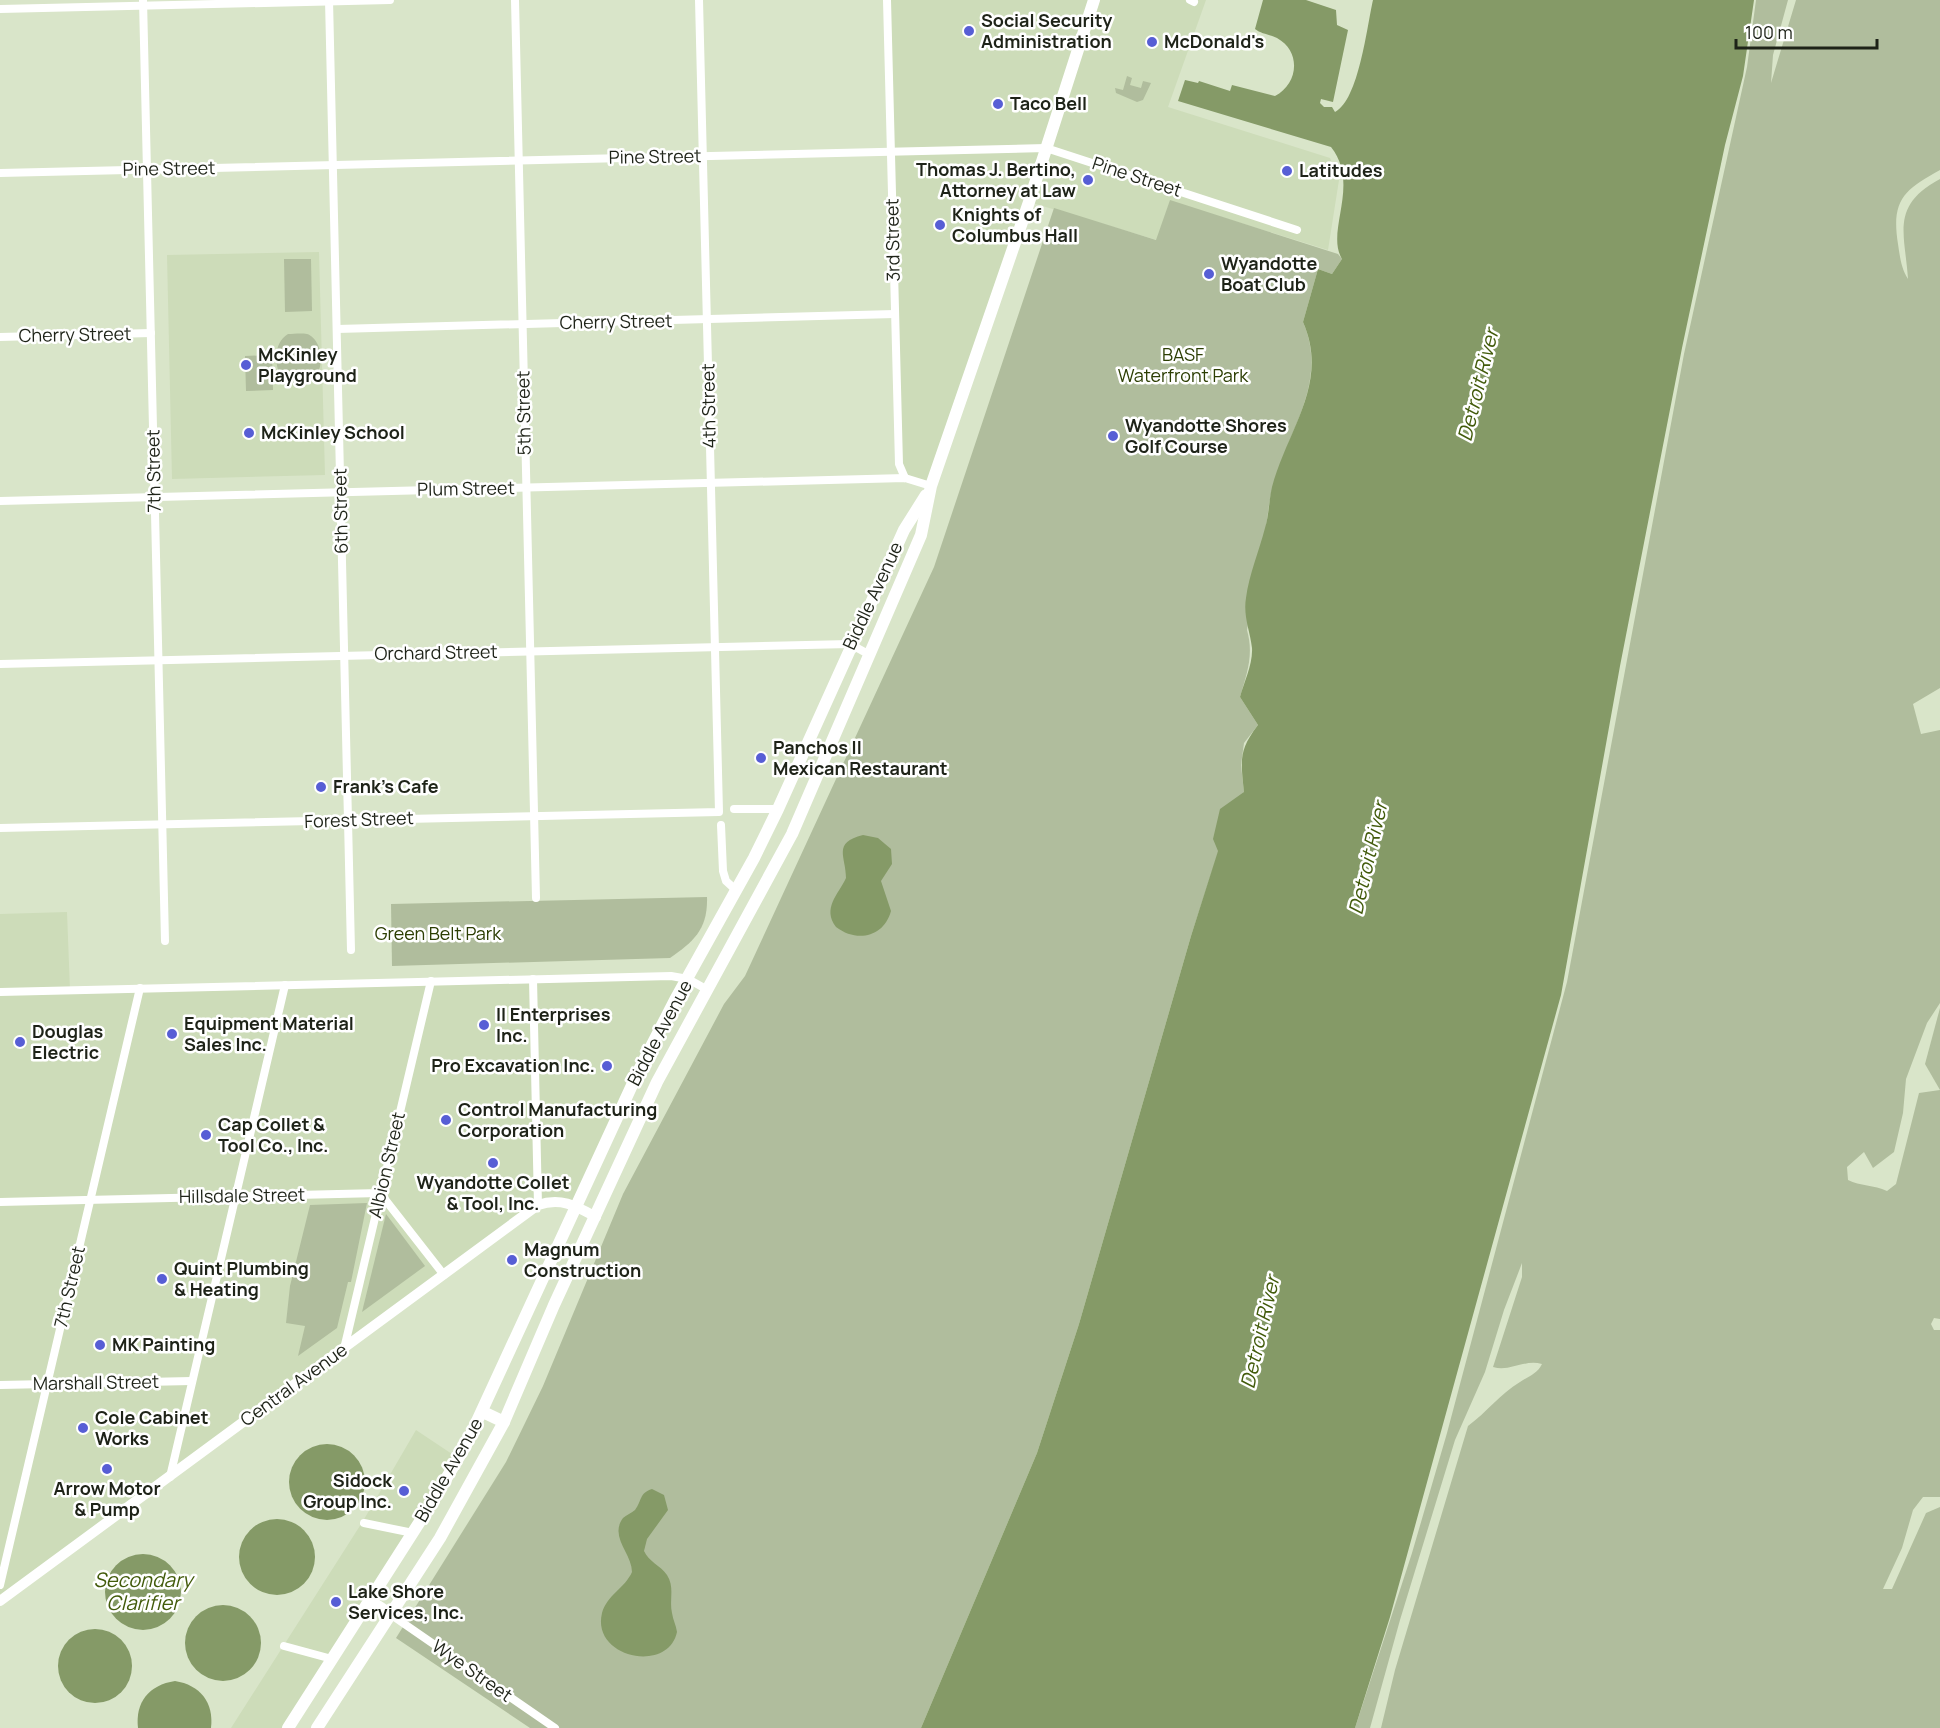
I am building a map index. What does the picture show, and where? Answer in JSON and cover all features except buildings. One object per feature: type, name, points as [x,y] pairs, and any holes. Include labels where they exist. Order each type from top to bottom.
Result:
[{"type":"main road","name":"Biddle Avenue","points":[[317,1728],[440,1538],[504,1422],[554,1305],[657,1082],[792,834],[921,535],[931,486],[1094,0]]},
{"type":"main road","name":"Biddle Avenue","points":[[288,1728],[413,1533],[450,1473],[483,1412],[639,1070],[737,891],[778,809],[850,644],[904,530],[931,486]]},
{"type":"main road","points":[[483,1412],[504,1422]]},
{"type":"main road","points":[[370,1601],[390,1614]]},
{"type":"street","points":[[0,9],[143,3],[390,0]]},
{"type":"street","name":"5th Street","points":[[515,0],[536,898]]},
{"type":"street","name":"4th Street","points":[[699,0],[719,812]]},
{"type":"street","name":"3rd Street","points":[[887,0],[898,464],[905,478]]},
{"type":"street","name":"6th Street","points":[[329,1],[351,950]]},
{"type":"street","name":"7th Street","points":[[143,3],[165,942]]},
{"type":"street","name":"Pine Street","points":[[0,173],[1046,148],[1297,230]]},
{"type":"street","name":"Cherry Street","points":[[337,328],[895,314]]},
{"type":"street","name":"Cherry Street","points":[[0,337],[151,333]]},
{"type":"street","name":"Plum Street","points":[[0,501],[905,478],[931,486]]},
{"type":"street","name":"Orchard Street","points":[[0,664],[345,654],[850,644],[870,655]]},
{"type":"street","points":[[734,809],[778,809]]},
{"type":"street","name":"Forest Street","points":[[0,828],[535,814],[719,812]]},
{"type":"street","points":[[721,825],[723,872],[726,881],[737,891]]},
{"type":"street","points":[[0,992],[671,976],[688,979],[706,989]]},
{"type":"street","points":[[533,979],[538,1205],[550,1201],[576,1207],[596,1217]]},
{"type":"street","name":"Albion Street","points":[[344,1349],[431,981]]},
{"type":"street","points":[[170,1477],[285,985]]},
{"type":"street","name":"7th Street","points":[[0,1586],[140,988]]},
{"type":"street","points":[[381,1193],[444,1275]]},
{"type":"street","name":"Hillsdale Street","points":[[0,1202],[381,1193]]},
{"type":"street","name":"Central Avenue","points":[[0,1601],[538,1205]]},
{"type":"street","name":"Marshall Street","points":[[0,1385],[192,1381]]},
{"type":"street","points":[[364,1523],[413,1533]]},
{"type":"street","name":"Wye Street","points":[[390,1614],[555,1728]]},
{"type":"street","points":[[284,1646],[332,1659]]},
{"type":"shaded area","points":[[887,0],[1206,0],[1168,107],[1330,158],[1339,180],[1328,250],[1170,201],[1157,240],[1029,202],[931,486],[905,478],[900,470]]},
{"type":"shaded area","name":"McKinley Playground","points":[[319,252],[325,475],[172,479],[167,255]]},
{"type":"shaded area","points":[[67,912],[70,990],[688,979],[576,1207],[551,1201],[0,1601],[0,914]]},
{"type":"shaded area","points":[[416,1430],[458,1458],[288,1728],[231,1728],[363,1521]]},
{"type":"green space","points":[[1756,0],[1788,0],[1773,55],[1771,83],[1796,0],[1940,0],[1940,170],[1917,184],[1903,198],[1899,207],[1896,229],[1901,262],[1908,279],[1904,234],[1907,210],[1924,189],[1940,179],[1940,688],[1913,704],[1921,734],[1940,730],[1940,1003],[1927,1023],[1906,1079],[1903,1113],[1894,1152],[1873,1168],[1864,1152],[1847,1167],[1848,1180],[1853,1182],[1887,1191],[1896,1184],[1919,1093],[1940,1090],[1940,1319],[1934,1318],[1931,1324],[1934,1330],[1940,1330],[1940,1497],[1923,1497],[1913,1510],[1902,1548],[1883,1589],[1892,1589],[1926,1513],[1940,1507],[1940,1728],[1381,1728],[1395,1670],[1468,1426],[1506,1392],[1535,1373],[1542,1364],[1493,1367],[1522,1277],[1522,1263],[1504,1310],[1485,1372],[1455,1440],[1370,1728],[1355,1728],[1412,1553],[1447,1433],[1567,982],[1684,354],[1747,67]]},
{"type":"green space","points":[[1127,76],[1132,78],[1130,85],[1141,88],[1143,81],[1151,83],[1143,100],[1137,102],[1116,93],[1115,88],[1123,90]]},
{"type":"green space","name":"Wyandotte Shores Golf Course","points":[[1170,200],[1338,254],[1342,259],[1332,274],[1318,269],[1303,322],[1310,344],[1309,386],[1273,487],[1247,630],[1250,648],[1249,664],[1240,697],[1258,725],[1244,743],[1241,765],[1244,792],[1219,850],[1191,936],[1079,1324],[1037,1453],[921,1728],[530,1728],[396,1638],[506,1462],[543,1386],[623,1194],[724,1004],[745,976],[934,567],[1054,208],[1156,240]]},
{"type":"green space","points":[[284,259],[311,259],[312,311],[285,312]]},
{"type":"green space","points":[[288,334],[307,334],[314,338],[318,346],[321,355],[320,365],[317,374],[309,381],[298,384],[282,381],[276,356],[279,343]]},
{"type":"green space","points":[[272,355],[273,390],[246,391],[245,356]]},
{"type":"green space","name":"Green Belt Park","points":[[707,897],[705,918],[698,933],[693,940],[670,958],[392,966],[391,904]]},
{"type":"green space","points":[[1940,1008],[1940,1090],[1925,1064]]},
{"type":"green space","points":[[367,1203],[351,1282],[348,1282],[337,1328],[298,1356],[305,1326],[286,1323],[290,1286],[310,1205]]},
{"type":"green space","points":[[386,1214],[425,1266],[362,1312]]},
{"type":"water","name":"Detroit River","points":[[1263,0],[1306,0],[1336,10],[1337,25],[1348,30],[1333,102],[1321,99],[1320,103],[1324,107],[1332,107],[1335,112],[1343,105],[1356,78],[1373,0],[1754,0],[1743,76],[1725,145],[1682,348],[1620,666],[1561,995],[1390,1617],[1355,1728],[921,1728],[1037,1453],[1079,1324],[1191,936],[1218,851],[1213,839],[1220,809],[1244,792],[1242,757],[1247,742],[1258,725],[1240,697],[1252,654],[1245,611],[1247,589],[1266,523],[1272,487],[1309,386],[1312,366],[1310,344],[1303,322],[1318,269],[1332,274],[1342,259],[1337,235],[1343,177],[1339,162],[1331,147],[1178,101],[1185,80],[1198,83],[1199,81],[1230,91],[1232,85],[1275,96],[1289,84],[1294,68],[1290,51],[1277,38],[1255,29]]},
{"type":"water","points":[[863,835],[878,838],[891,849],[892,864],[881,881],[891,911],[882,927],[876,932],[861,936],[852,935],[836,927],[832,920],[831,908],[846,878],[844,846],[853,838]]},
{"type":"water","points":[[327,1444],[341,1447],[354,1455],[362,1468],[365,1482],[362,1496],[354,1509],[341,1517],[327,1520],[313,1517],[300,1509],[292,1496],[289,1482],[292,1468],[300,1455],[313,1447]]},
{"type":"water","points":[[652,1489],[664,1495],[668,1510],[647,1539],[644,1551],[667,1575],[671,1589],[672,1616],[677,1632],[671,1645],[660,1653],[646,1656],[632,1655],[619,1650],[608,1641],[602,1628],[602,1613],[608,1601],[632,1572],[618,1532],[619,1525],[623,1518],[635,1510],[645,1493]]},
{"type":"water","name":"Secondary Clarifier","points":[[277,1519],[291,1522],[304,1530],[312,1543],[315,1557],[312,1571],[304,1584],[291,1592],[277,1595],[263,1592],[250,1584],[242,1571],[239,1557],[242,1543],[250,1530],[263,1522]]},
{"type":"water","name":"Secondary Clarifier","points":[[143,1554],[157,1557],[170,1565],[178,1578],[181,1592],[178,1606],[170,1619],[157,1627],[143,1630],[129,1627],[116,1619],[108,1606],[105,1592],[108,1578],[116,1565],[129,1557]]},
{"type":"water","name":"Secondary Clarifier","points":[[223,1605],[237,1608],[250,1616],[258,1629],[261,1643],[258,1657],[250,1670],[237,1678],[223,1681],[209,1678],[196,1670],[188,1657],[185,1643],[188,1629],[196,1616],[209,1608]]},
{"type":"water","name":"Secondary Clarifier","points":[[95,1629],[116,1635],[126,1645],[132,1666],[126,1687],[116,1697],[95,1703],[74,1697],[64,1687],[58,1666],[64,1645],[74,1635]]},
{"type":"water","points":[[175,1681],[192,1686],[204,1696],[210,1710],[211,1728],[138,1728],[139,1710],[146,1696],[158,1686]]},
{"type":"place","name":"Social Security Administration","points":[[969,31]]},
{"type":"place","name":"McDonald's","points":[[1152,42]]},
{"type":"place","name":"Taco Bell","points":[[998,104]]},
{"type":"place","name":"Latitudes","points":[[1287,171]]},
{"type":"place","name":"Thomas J. Bertino, Attorney at Law","points":[[1088,180]]},
{"type":"place","name":"Knights of Columbus Hall","points":[[940,225]]},
{"type":"place","name":"Wyandotte Boat Club","points":[[1209,274]]},
{"type":"place","name":"McKinley Playground","points":[[246,365]]},
{"type":"place","name":"McKinley School","points":[[249,433]]},
{"type":"place","name":"Wyandotte Shores Golf Course","points":[[1113,436]]},
{"type":"place","name":"Panchos II Mexican Restaurant","points":[[761,758]]},
{"type":"place","name":"Frank's Cafe","points":[[321,787]]},
{"type":"place","name":"II Enterprises Inc.","points":[[484,1025]]},
{"type":"place","name":"Equipment Material Sales Inc.","points":[[172,1034]]},
{"type":"place","name":"Douglas Electric","points":[[20,1042]]},
{"type":"place","name":"Pro Excavation Inc.","points":[[607,1066]]},
{"type":"place","name":"Control Manufacturing Corporation","points":[[446,1120]]},
{"type":"place","name":"Cap Collet & Tool Co., Inc.","points":[[206,1135]]},
{"type":"place","name":"Wyandotte Collet & Tool, Inc.","points":[[493,1163]]},
{"type":"place","name":"Magnum Construction","points":[[512,1260]]},
{"type":"place","name":"Quint Plumbing & Heating","points":[[162,1279]]},
{"type":"place","name":"MK Painting","points":[[100,1345]]},
{"type":"place","name":"Cole Cabinet Works","points":[[83,1428]]},
{"type":"place","name":"Arrow Motor & Pump","points":[[107,1469]]},
{"type":"place","name":"Sidock Group Inc.","points":[[404,1491]]},
{"type":"place","name":"Lake Shore Services, Inc.","points":[[336,1602]]},
{"type":"park label","name":"BASF Waterfront Park","points":[[1183,365]]}]
